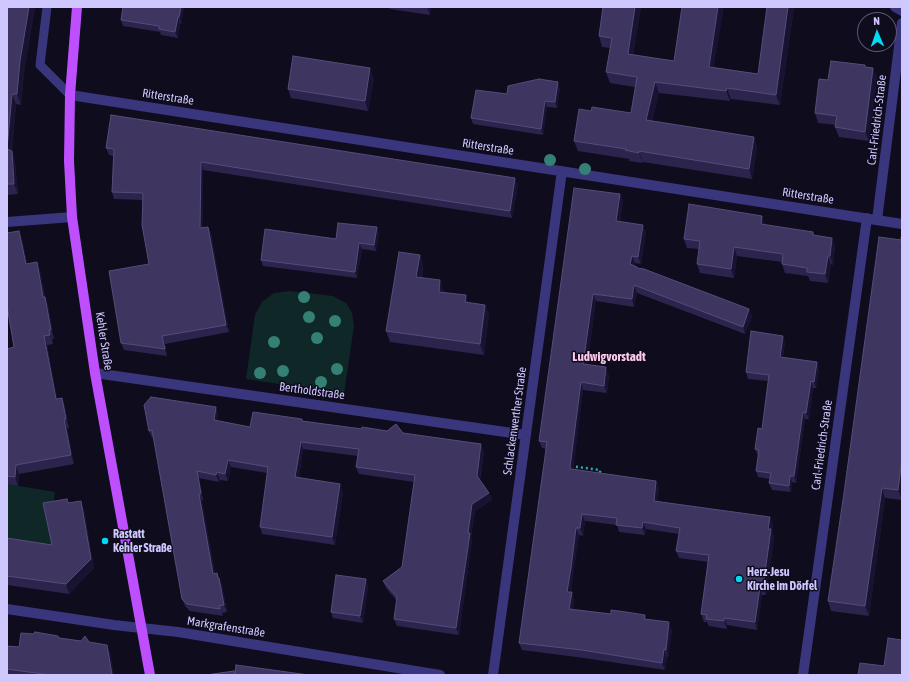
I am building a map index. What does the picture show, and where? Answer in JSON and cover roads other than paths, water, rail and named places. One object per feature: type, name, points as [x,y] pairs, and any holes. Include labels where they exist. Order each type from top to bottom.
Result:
[{"type":"main road","name":"Kehler Straße","points":[[77,7],[70,96],[69,161],[72,217],[95,373],[150,675]]},
{"type":"street","points":[[895,7],[902,11]]},
{"type":"street","name":"Carl-Friedrich-Straße","points":[[803,675],[902,23]]},
{"type":"street","name":"Ritterstraße","points":[[70,96],[902,224]]},
{"type":"street","name":"Schlackenwerther Straße","points":[[493,675],[562,171]]},
{"type":"street","points":[[7,222],[72,217]]},
{"type":"street","name":"Bertholdstraße","points":[[95,373],[526,435]]},
{"type":"street","name":"Markgrafenstraße","points":[[7,609],[114,625],[186,633],[440,675]]},
{"type":"lane","points":[[47,7],[40,65],[70,96]]},
{"type":"place","name":"Rastatt Kehler Straße","points":[[105,541]]},
{"type":"place","name":"Herz-Jesu Kirche im Dörfel","points":[[739,579]]},
{"type":"district","name":"Ludwigvorstadt","points":[[609,357]]}]
